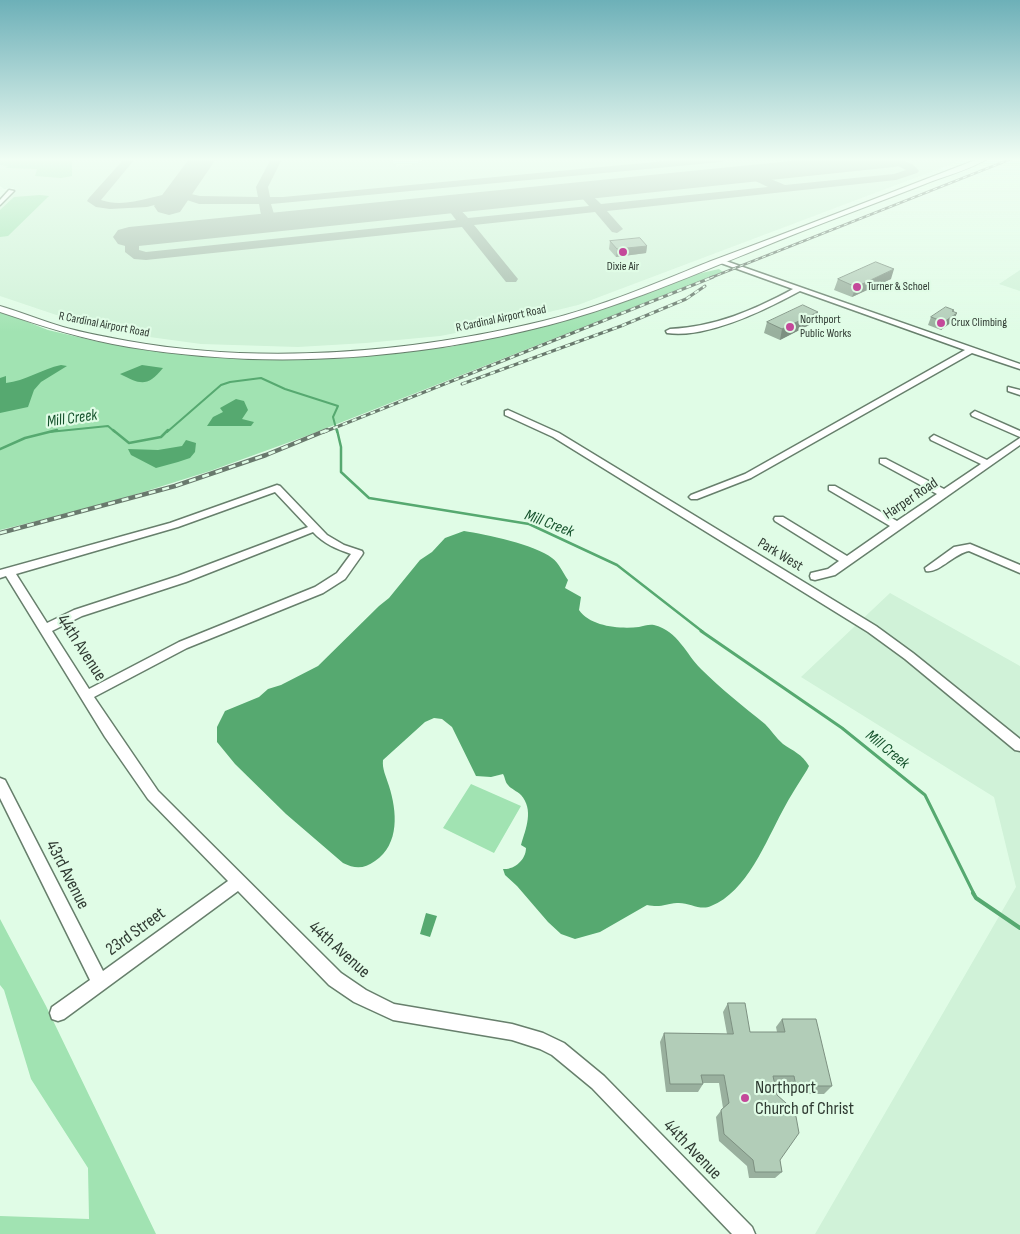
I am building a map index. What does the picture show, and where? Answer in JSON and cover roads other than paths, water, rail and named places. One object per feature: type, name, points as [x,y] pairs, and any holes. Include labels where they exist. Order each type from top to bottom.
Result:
[{"type":"main road","name":"R Cardinal Airport Road","points":[[0,309],[67,331],[158,348],[264,355],[375,351],[482,337],[546,323],[602,306],[835,217]]},
{"type":"street","points":[[720,261],[1020,367]]},
{"type":"street","points":[[670,331],[697,329],[721,323],[799,290]]},
{"type":"street","points":[[694,498],[748,476],[971,350]]},
{"type":"street","points":[[1011,389],[1020,393]]},
{"type":"street","name":"Park West","points":[[508,413],[556,435],[872,629],[909,656],[1020,746]]},
{"type":"street","points":[[975,414],[1020,434]]},
{"type":"street","points":[[934,438],[987,463]]},
{"type":"street","name":"Harper Road","points":[[816,576],[831,572],[1020,440]]},
{"type":"street","points":[[883,461],[945,494]]},
{"type":"street","points":[[5,573],[174,525],[277,488],[314,528],[330,542],[358,553],[344,572],[332,583],[292,602],[183,645],[87,694]]},
{"type":"street","points":[[832,488],[898,526]]},
{"type":"street","points":[[779,519],[846,561]]},
{"type":"street","points":[[45,629],[78,613],[182,579],[314,528]]},
{"type":"street","points":[[930,568],[958,549],[970,547],[1020,569]]},
{"type":"street","name":"44th Avenue","points":[[5,573],[45,629],[135,772],[153,795],[335,979],[360,996],[393,1012],[512,1032],[543,1041],[558,1049],[598,1082],[745,1234]]},
{"type":"street","name":"43rd Avenue","points":[[0,784],[100,982]]},
{"type":"street","name":"23rd Street","points":[[58,1013],[238,882]]},
{"type":"waterway","name":"Mill Creek","points":[[167,432],[221,385],[261,378],[285,389],[338,406],[333,417],[337,432]]},
{"type":"waterway","name":"Mill Creek","points":[[49,432],[108,426],[115,432]]},
{"type":"waterway","name":"Mill Creek","points":[[49,432],[57,430]]},
{"type":"waterway","name":"Mill Creek","points":[[113,430],[129,443],[161,437],[168,430]]},
{"type":"waterway","name":"Mill Creek","points":[[337,430],[341,447],[341,472],[369,498],[529,524],[617,565],[703,632]]},
{"type":"waterway","name":"Mill Creek","points":[[0,449],[25,438],[49,432]]},
{"type":"waterway","name":"Mill Creek","points":[[701,631],[842,728],[925,795],[974,894]]},
{"type":"waterway","name":"Mill Creek","points":[[973,893],[976,898],[1020,928]]},
{"type":"railway","points":[[710,278],[865,217]]},
{"type":"railway","points":[[324,432],[713,277]]},
{"type":"railway","points":[[462,384],[621,326],[686,299],[705,286]]},
{"type":"railway","points":[[0,533],[175,486],[266,455],[327,430]]},
{"type":"place","name":"Dixie Air","points":[[623,252]]},
{"type":"place","name":"Turner & Schoel","points":[[857,287]]},
{"type":"place","name":"Crux Climbing","points":[[941,323]]},
{"type":"place","name":"Northport Public Works","points":[[790,327]]},
{"type":"place","name":"Northport Church of Christ","points":[[745,1098]]}]
